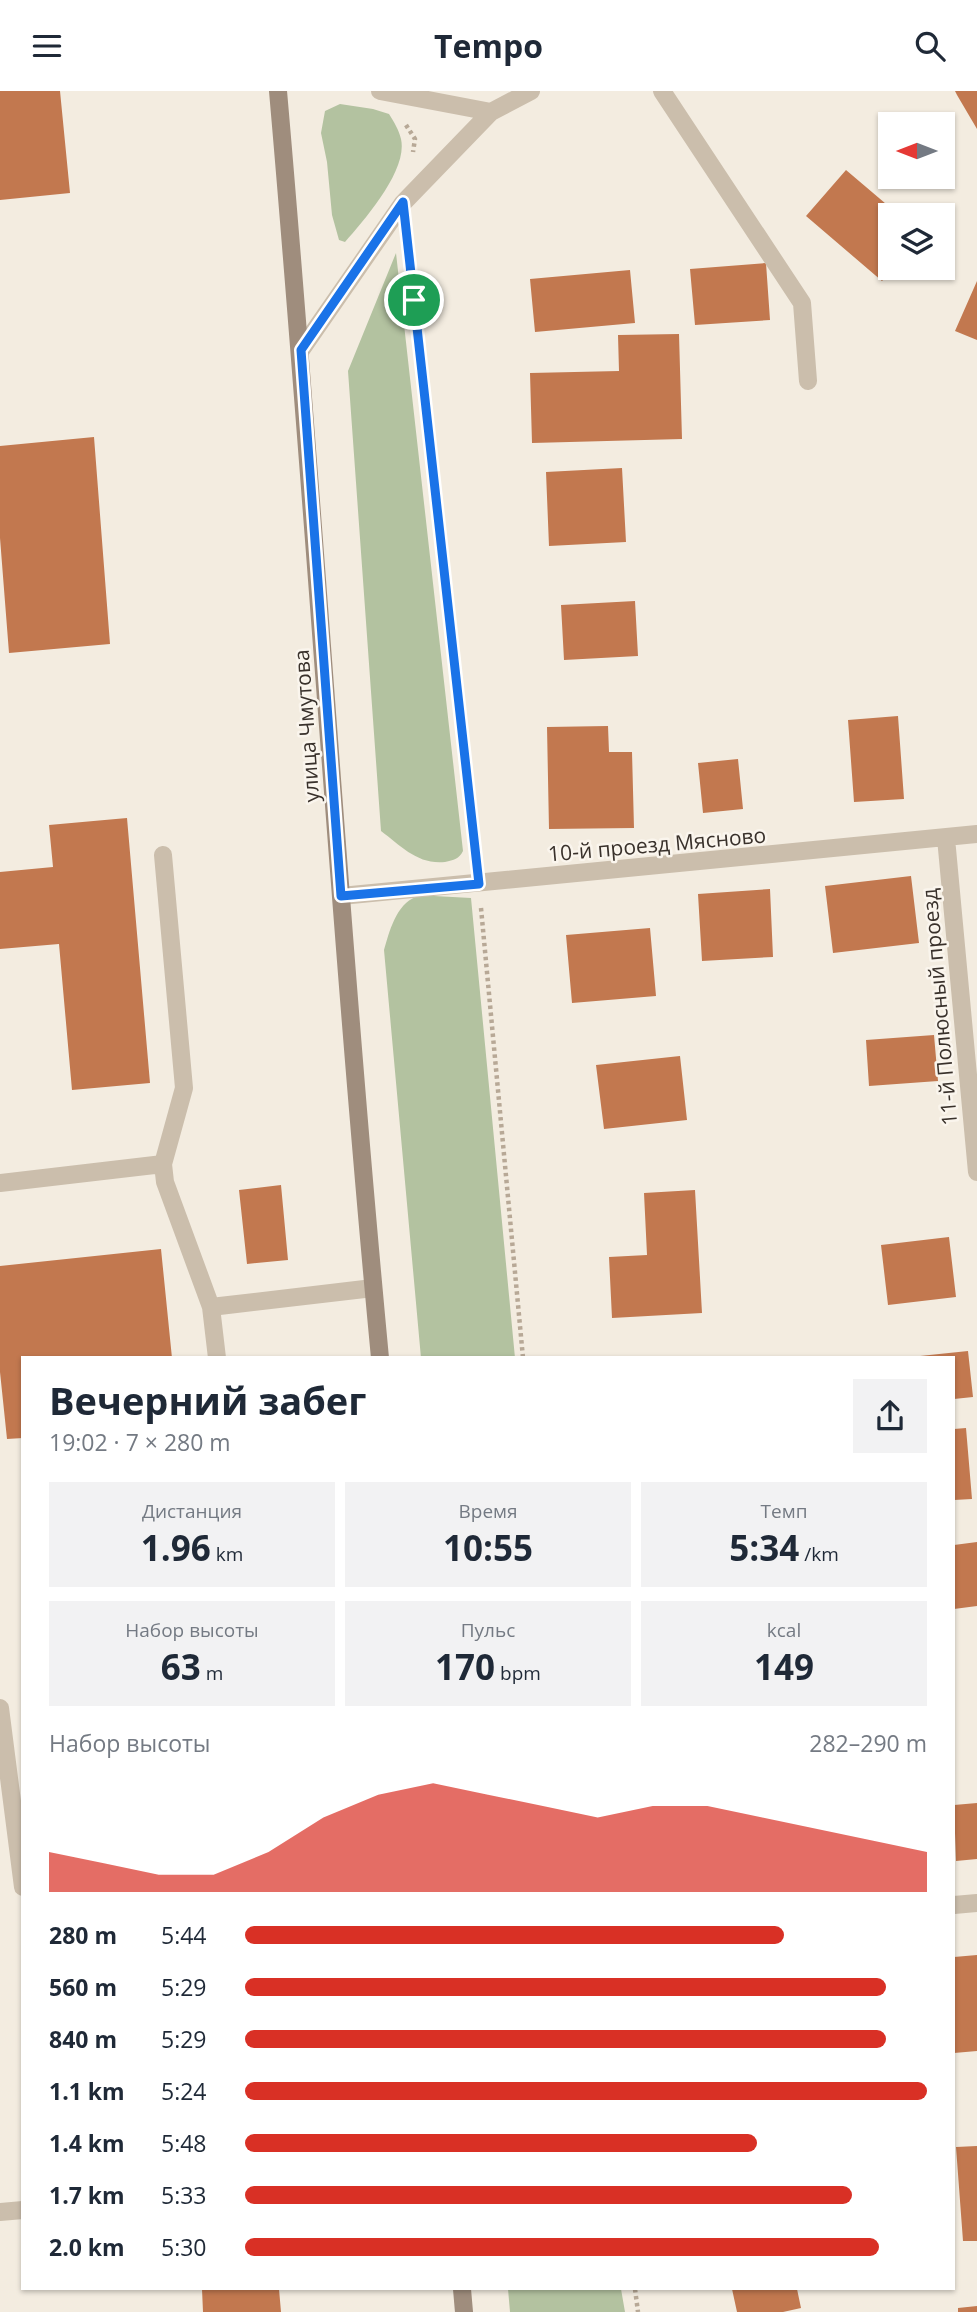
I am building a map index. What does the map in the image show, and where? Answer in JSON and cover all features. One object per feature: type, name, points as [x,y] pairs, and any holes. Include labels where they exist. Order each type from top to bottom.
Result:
[{"type":"main road","name":"улица Чмутова","points":[[278,91],[301,350],[341,896],[380,1356]]},
{"type":"main road","points":[[462,2290],[464,2312]]},
{"type":"street","points":[[301,350],[403,202],[491,112],[531,91]]},
{"type":"street","points":[[662,91],[802,303],[808,381]]},
{"type":"street","points":[[382,92],[491,112]]},
{"type":"street","name":"10-й проезд Мясново","points":[[341,896],[977,834]]},
{"type":"street","name":"11-й Полюсный проезд","points":[[946,838],[977,1172]]},
{"type":"street","points":[[163,855],[184,1088],[163,1164],[165,1182],[211,1307],[217,1356]]},
{"type":"street","points":[[0,1183],[163,1164]]},
{"type":"street","points":[[211,1307],[373,1288]]},
{"type":"street","points":[[0,1708],[21,1871]]},
{"type":"street","points":[[955,1905],[977,1903]]},
{"type":"street","points":[[0,2213],[21,2210]]},
{"type":"path","points":[[382,92],[415,139],[403,202],[479,884],[523,1356]]},
{"type":"path","points":[[635,2290],[638,2312]]},
{"type":"green space","points":[[340,104],[389,114],[401,139],[398,165],[392,179],[345,242],[339,240],[332,215],[321,133],[325,111]]},
{"type":"green space","points":[[396,253],[463,851],[456,859],[445,862],[426,861],[381,831],[348,371]]},
{"type":"green space","points":[[416,897],[471,898],[515,1356],[421,1356],[384,950],[398,912]]},
{"type":"green space","points":[[508,2290],[621,2290],[625,2312],[510,2312]]},
{"type":"building","points":[[0,91],[60,91],[70,193],[0,200]]},
{"type":"building","points":[[955,91],[977,91],[977,129],[957,95]]},
{"type":"building","points":[[846,170],[885,203],[878,203],[878,278],[806,216]]},
{"type":"building","points":[[766,263],[770,320],[695,325],[690,269]]},
{"type":"building","points":[[630,270],[635,323],[535,332],[530,279]]},
{"type":"building","points":[[977,281],[977,340],[955,331]]},
{"type":"building","points":[[679,334],[682,439],[532,443],[530,373],[619,371],[618,335]]},
{"type":"building","points":[[94,437],[110,644],[9,653],[0,538],[0,446]]},
{"type":"building","points":[[622,468],[626,542],[549,546],[546,472]]},
{"type":"building","points":[[635,601],[638,656],[564,660],[561,605]]},
{"type":"building","points":[[898,716],[904,799],[854,802],[848,720]]},
{"type":"building","points":[[608,726],[609,752],[632,752],[634,828],[549,829],[547,727]]},
{"type":"building","points":[[738,759],[743,809],[703,813],[698,763]]},
{"type":"building","points":[[127,818],[150,1083],[72,1090],[59,944],[0,949],[0,872],[53,867],[49,825]]},
{"type":"building","points":[[911,876],[919,943],[833,953],[825,886]]},
{"type":"building","points":[[770,889],[773,957],[702,961],[698,894]]},
{"type":"building","points":[[650,928],[656,996],[572,1003],[566,935]]},
{"type":"building","points":[[934,1035],[938,1081],[869,1086],[866,1040]]},
{"type":"building","points":[[680,1056],[687,1120],[604,1129],[596,1065]]},
{"type":"building","points":[[281,1185],[288,1260],[247,1264],[239,1190]]},
{"type":"building","points":[[695,1190],[702,1313],[612,1318],[609,1257],[647,1255],[644,1193]]},
{"type":"building","points":[[949,1237],[956,1297],[888,1305],[881,1245]]},
{"type":"building","points":[[161,1249],[172,1356],[21,1356],[21,1438],[7,1439],[0,1372],[0,1266]]},
{"type":"building","points":[[968,1351],[973,1397],[955,1399],[955,1356],[920,1356]]},
{"type":"building","points":[[966,1428],[972,1499],[955,1500],[955,1429]]},
{"type":"building","points":[[977,1542],[977,1606],[955,1609],[955,1545]]},
{"type":"building","points":[[977,1803],[977,1859],[956,1861],[955,1805]]},
{"type":"building","points":[[977,1955],[977,2051],[955,2053],[955,1957]]},
{"type":"building","points":[[977,2146],[977,2241],[963,2241],[956,2147]]},
{"type":"building","points":[[202,2290],[279,2290],[281,2312],[203,2312]]},
{"type":"building","points":[[732,2290],[797,2290],[801,2308],[783,2312],[737,2312]]},
{"type":"building","points":[[977,2306],[977,2312],[958,2312],[958,2308]]},
{"type":"route","points":[[403,202],[414,300],[479,884],[341,896],[301,350],[403,202]]}]
